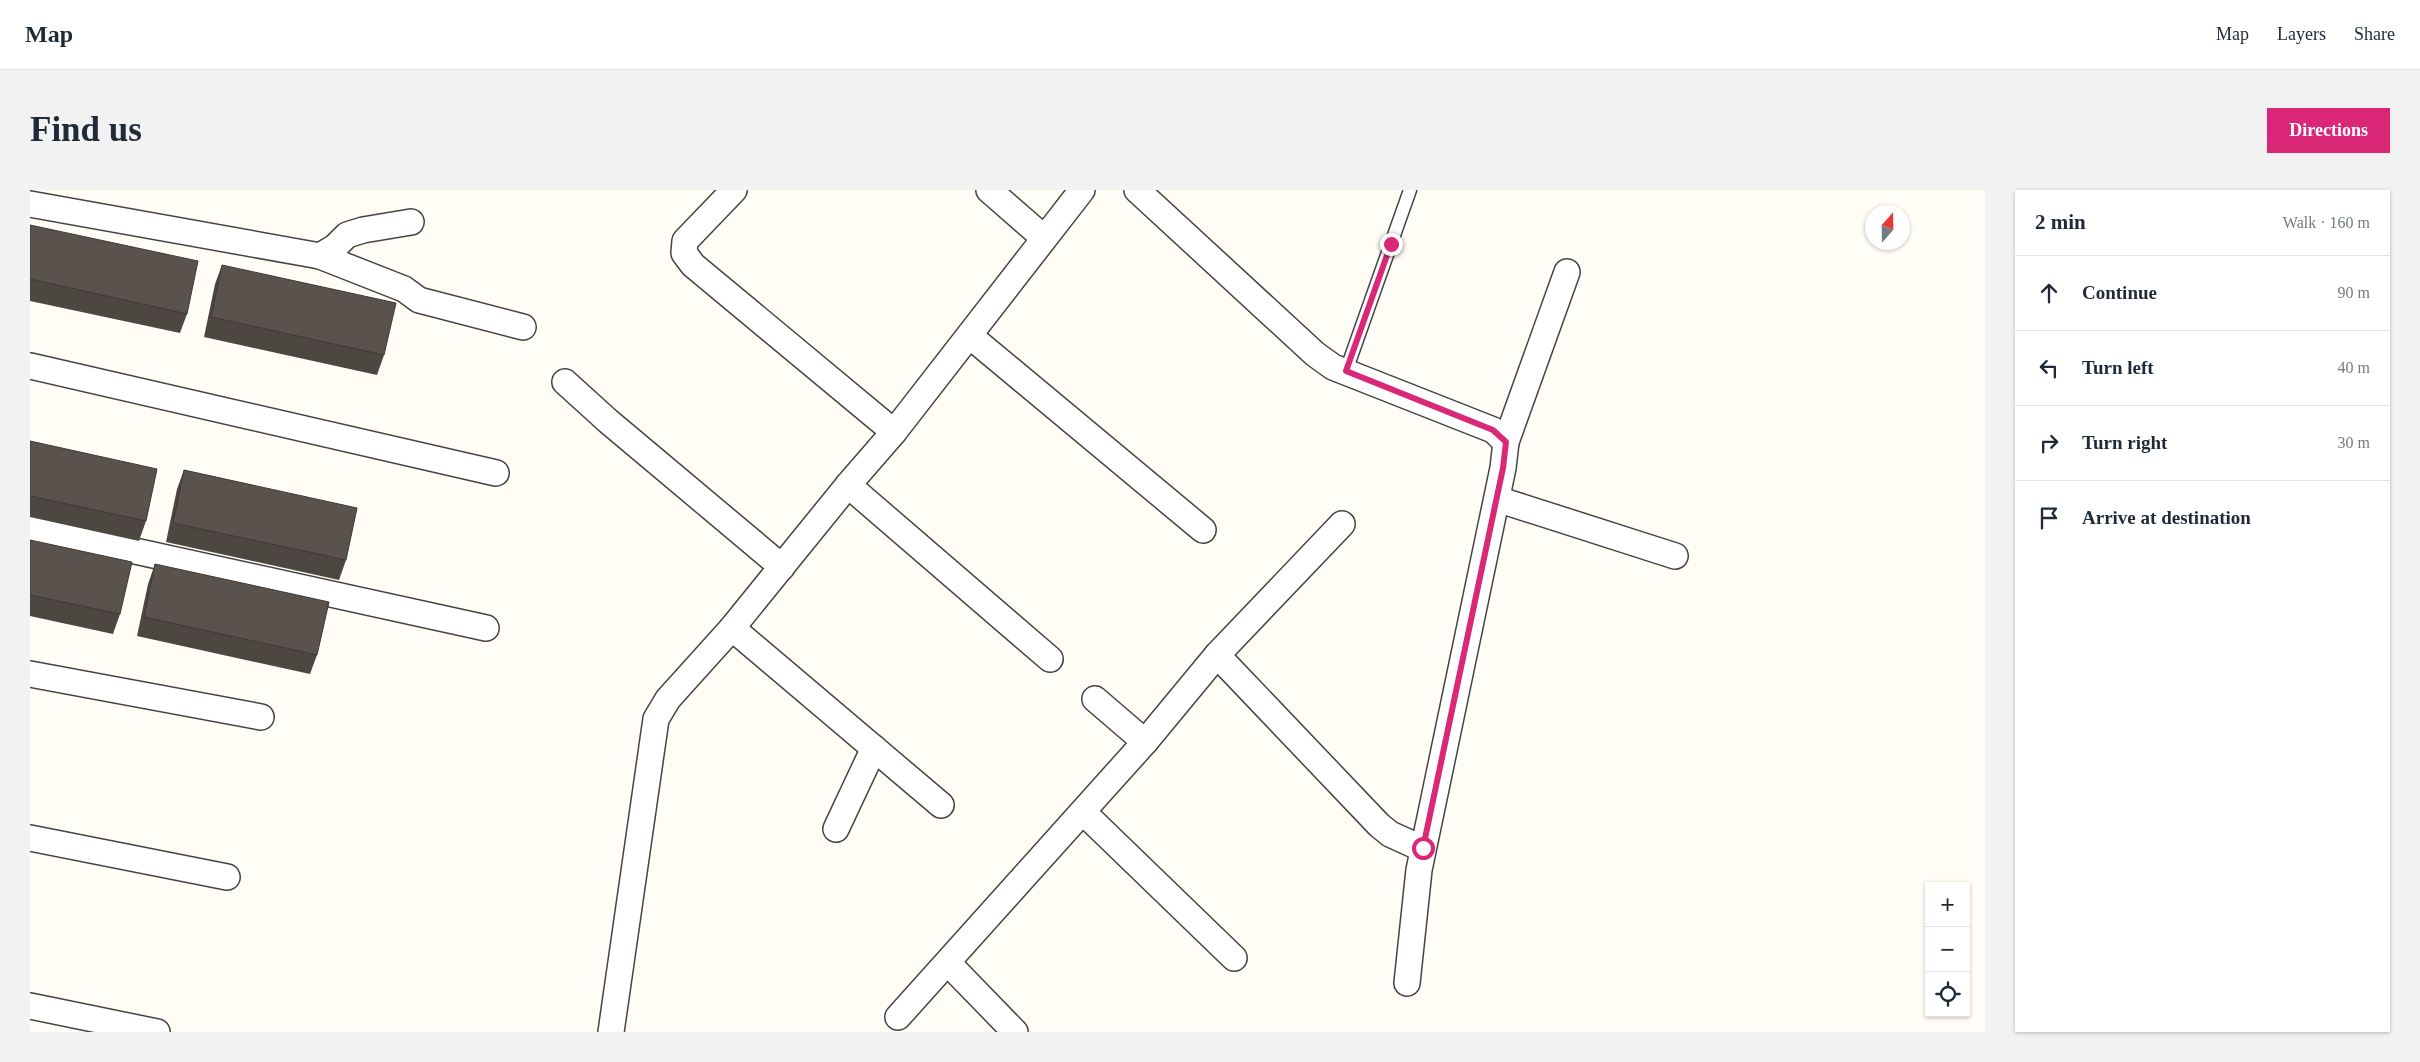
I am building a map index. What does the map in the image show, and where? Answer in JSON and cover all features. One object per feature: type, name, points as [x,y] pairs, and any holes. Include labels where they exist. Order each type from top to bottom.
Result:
[{"type":"street","points":[[734,190],[685,241],[684,253],[693,265],[894,432]]},
{"type":"street","points":[[989,190],[1044,238]]},
{"type":"street","points":[[612,1032],[656,719],[668,699],[732,628],[848,485],[894,432],[1082,190]]},
{"type":"street","points":[[1137,190],[1315,354],[1333,367],[1493,430],[1506,442]]},
{"type":"street","points":[[30,204],[320,256],[404,290],[419,300],[523,327]]},
{"type":"street","points":[[320,256],[335,247],[347,235],[363,230],[411,222]]},
{"type":"street","points":[[1407,983],[1423,848],[1497,499],[1506,442],[1567,272]]},
{"type":"street","points":[[970,336],[1203,530]]},
{"type":"street","points":[[30,366],[496,473]]},
{"type":"street","points":[[565,382],[608,421],[782,567]]},
{"type":"street","points":[[848,485],[1050,659]]},
{"type":"street","points":[[1497,499],[1675,556]]},
{"type":"street","points":[[898,1017],[1145,742],[1217,655],[1342,524]]},
{"type":"street","points":[[30,528],[486,628]]},
{"type":"street","points":[[732,628],[941,804]]},
{"type":"street","points":[[1217,655],[1379,825],[1390,834],[1423,848]]},
{"type":"street","points":[[30,674],[261,717]]},
{"type":"street","points":[[1095,699],[1145,742]]},
{"type":"street","points":[[836,829],[874,748]]},
{"type":"street","points":[[1083,812],[1234,958]]},
{"type":"street","points":[[30,838],[227,877]]},
{"type":"street","points":[[948,963],[1014,1032]]},
{"type":"street","points":[[30,1006],[157,1032]]},
{"type":"lane","points":[[1346,371],[1410,190]]},
{"type":"building","points":[[30,225],[198,261],[187,314],[30,279]]},
{"type":"building","points":[[222,265],[396,303],[384,355],[211,317]]},
{"type":"building","points":[[30,441],[157,469],[146,521],[30,496]]},
{"type":"building","points":[[184,470],[357,508],[346,560],[173,523]]},
{"type":"building","points":[[30,540],[132,562],[120,614],[30,595]]},
{"type":"building","points":[[155,564],[329,602],[317,655],[144,617]]},
{"type":"route","points":[[1391,244],[1346,371],[1493,430],[1506,442],[1503,468],[1423,848]]}]
